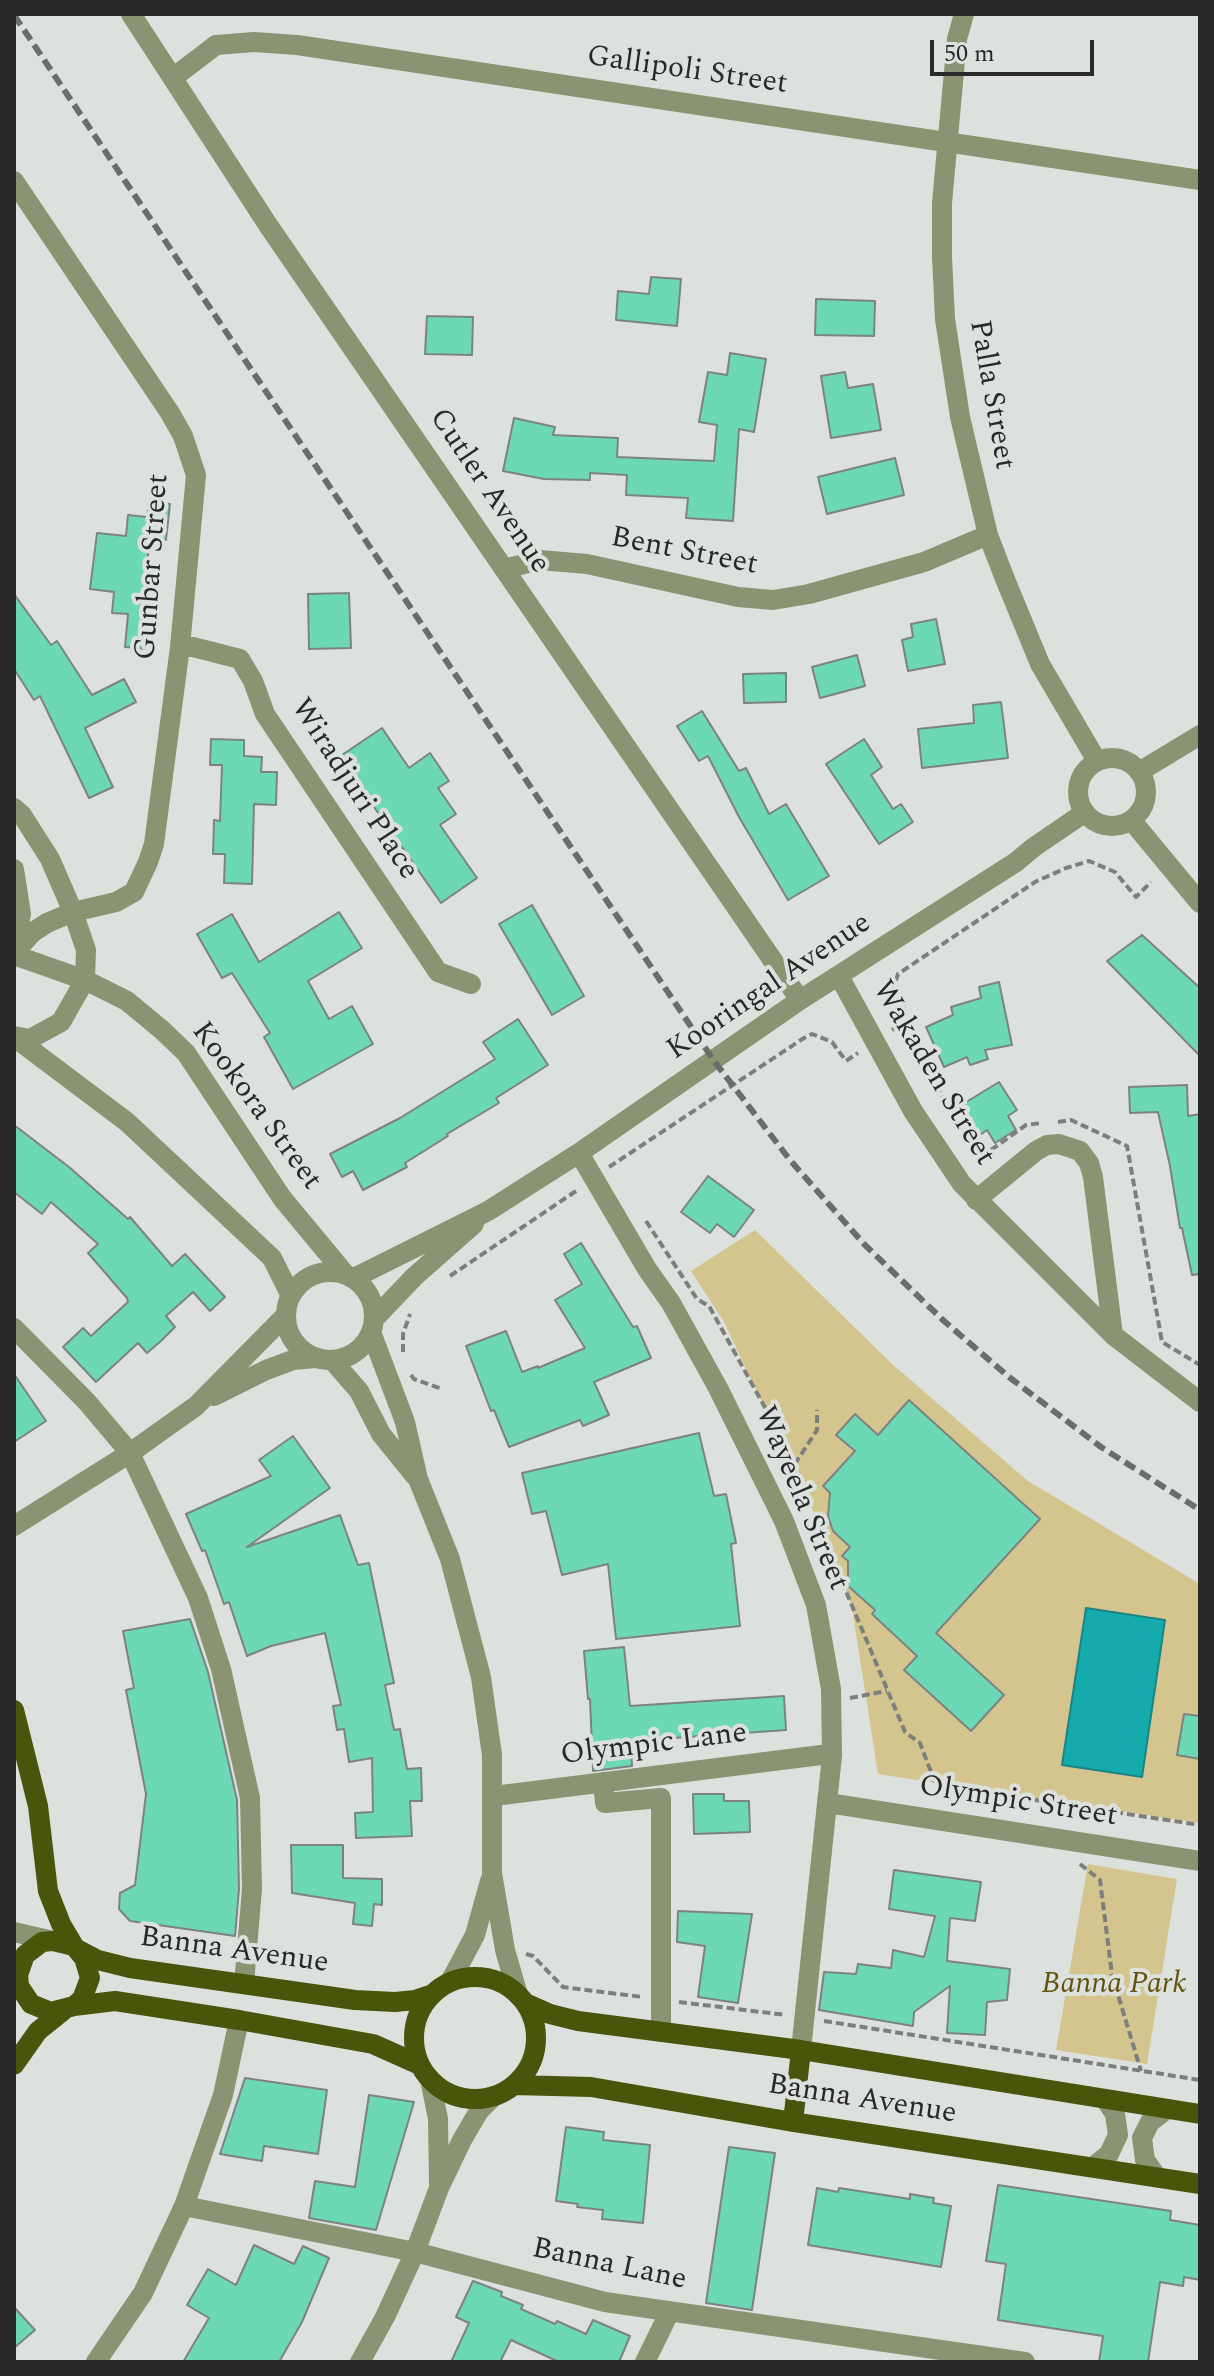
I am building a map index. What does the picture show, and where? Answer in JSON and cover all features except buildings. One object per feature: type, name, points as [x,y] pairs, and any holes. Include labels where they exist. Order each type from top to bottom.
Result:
[{"type":"main road","points":[[14,1710],[36,1794],[48,1891],[89,1968],[90,1978],[82,1999],[38,2031],[14,2065]]},
{"type":"main road","points":[[76,1948],[53,1941],[33,1947],[20,1965],[18,1975],[24,1995],[40,2009],[68,2009],[115,2001],[373,2044],[425,2072],[453,2094],[466,2098],[494,2096],[514,2085],[530,2064],[536,2039],[532,2014],[522,1999],[493,1980],[464,1978],[450,1982],[433,1994],[417,2020],[415,2050],[425,2072]]},
{"type":"main road","name":"Banna Avenue","points":[[76,1948],[114,1965],[375,2001],[415,2000],[433,1994]]},
{"type":"main road","points":[[239,2020],[244,1984]]},
{"type":"main road","name":"Banna Avenue","points":[[522,1999],[550,2014],[578,2021],[801,2050],[1200,2114]]},
{"type":"main road","points":[[793,2122],[801,2050]]},
{"type":"main road","name":"Banna Avenue","points":[[514,2085],[591,2087],[793,2122],[1200,2184]]},
{"type":"street","name":"Cutler Avenue","points":[[131,14],[268,225],[800,1000]]},
{"type":"street","name":"Palla Street","points":[[964,14],[957,39],[942,203],[945,319],[960,417],[988,535],[1040,664],[1097,761]]},
{"type":"street","name":"Gallipoli Street","points":[[174,77],[216,45],[254,42],[297,45],[1200,180]]},
{"type":"street","name":"Gunbar Street","points":[[14,181],[183,436],[196,475],[180,647],[154,844],[148,862],[134,892],[116,902],[73,912],[33,932],[14,953]]},
{"type":"street","name":"Bent Street","points":[[504,569],[540,560],[587,564],[738,597],[773,600],[809,594],[924,562],[988,535]]},
{"type":"street","name":"Wiradjuri Place","points":[[180,647],[193,647],[240,659],[253,681],[265,714],[438,972],[471,984]]},
{"type":"street","points":[[1139,772],[1200,735]]},
{"type":"street","points":[[1106,758],[1126,760],[1146,782],[1147,793],[1132,821],[1113,827],[1103,825],[1084,813],[1077,796],[1078,785],[1081,775],[1097,761],[1106,758]]},
{"type":"street","points":[[14,808],[22,815],[50,859],[86,950],[85,980],[61,1022],[30,1039],[14,1037]]},
{"type":"street","name":"Kooringal Avenue","points":[[349,1276],[488,1211],[579,1153],[800,1000],[1016,862],[1084,813]]},
{"type":"street","points":[[1132,821],[1200,903]]},
{"type":"street","points":[[14,869],[21,914],[14,953]]},
{"type":"street","name":"Kookora Street","points":[[14,953],[85,980],[127,1001],[186,1053],[282,1198],[349,1276]]},
{"type":"street","name":"Wakaden Street","points":[[839,976],[913,1111],[962,1184],[1113,1335],[1200,1402]]},
{"type":"street","points":[[14,1037],[127,1122],[272,1258],[290,1294]]},
{"type":"street","name":"Wakaden Street","points":[[976,1200],[1047,1145],[1059,1144],[1080,1151],[1089,1163],[1093,1177],[1113,1335]]},
{"type":"street","name":"Wayeela Street","points":[[579,1153],[647,1269],[671,1303],[718,1388],[784,1521],[816,1605],[831,1689],[832,1756],[801,2050]]},
{"type":"street","name":"Kooringal Avenue","points":[[373,1326],[414,1277],[488,1211]]},
{"type":"street","points":[[418,1479],[381,1434],[359,1391],[324,1359],[304,1351],[287,1329],[285,1316],[290,1294],[300,1282],[314,1274],[329,1271],[349,1276],[369,1296],[373,1326],[405,1422],[418,1479],[450,1559],[472,1637],[489,1718],[494,1796],[492,1873],[505,1950],[522,1999]]},
{"type":"street","points":[[196,1406],[285,1316]]},
{"type":"street","points":[[14,1526],[130,1453],[196,1406],[266,1370],[293,1360],[324,1359],[356,1351],[373,1326]]},
{"type":"street","points":[[14,1328],[87,1402],[130,1453],[198,1598],[221,1669],[250,1798],[252,1889],[244,1984]]},
{"type":"street","name":"Olympic Lane","points":[[494,1796],[821,1755]]},
{"type":"street","points":[[603,1782],[605,1803],[661,1798],[661,2032]]},
{"type":"street","name":"Olympic Street","points":[[828,1803],[1200,1861]]},
{"type":"street","points":[[450,1982],[475,1935],[492,1873]]},
{"type":"street","points":[[14,1932],[53,1941]]},
{"type":"street","points":[[14,2001],[40,2009]]},
{"type":"street","points":[[96,2362],[143,2293],[184,2206],[223,2095],[239,2020]]},
{"type":"street","points":[[425,2072],[438,2119],[439,2188]]},
{"type":"street","points":[[360,2362],[385,2317],[415,2252],[439,2188],[470,2125],[494,2096]]},
{"type":"street","points":[[1093,2167],[1109,2154],[1118,2135],[1115,2114],[1105,2099]]},
{"type":"street","points":[[1157,2177],[1145,2160],[1142,2138],[1150,2122],[1167,2109]]},
{"type":"street","name":"Banna Lane","points":[[184,2206],[415,2252],[605,2302],[972,2358],[1025,2362]]},
{"type":"street","points":[[645,2362],[670,2311]]},
{"type":"path","points":[[1026,1125],[984,1155],[978,1155],[942,1097],[895,983],[898,974],[1035,882],[1089,861],[1115,872],[1136,897],[1151,882]]},
{"type":"path","points":[[1044,864],[1052,875]]},
{"type":"path","points":[[446,1278],[804,1038],[812,1034],[832,1042],[846,1061],[908,1019]]},
{"type":"path","points":[[1127,1146],[1162,1342],[1200,1365]]},
{"type":"path","points":[[614,1164],[616,1176]]},
{"type":"path","points":[[640,1213],[697,1299],[709,1306],[795,1462]]},
{"type":"path","points":[[404,1359],[403,1334],[415,1305]]},
{"type":"path","points":[[405,1368],[414,1379],[442,1389]]},
{"type":"path","points":[[806,1515],[789,1473],[817,1430],[817,1410]]},
{"type":"path","points":[[811,1529],[817,1543],[832,1558],[905,1732],[920,1743],[936,1785],[1200,1825]]},
{"type":"path","points":[[849,1698],[887,1691]]},
{"type":"path","points":[[1079,1863],[1100,1880],[1112,1975],[1141,2071]]},
{"type":"path","points":[[518,1951],[533,1956],[563,1987]]},
{"type":"path","points":[[824,2021],[1200,2080]]},
{"type":"green space","points":[[755,1230],[892,1364],[1028,1481],[1200,1584],[1200,1823],[878,1774],[852,1608],[836,1559],[724,1322],[691,1271]]},
{"type":"green space","name":"Banna Park","points":[[1088,1864],[1177,1879],[1147,2064],[1056,2050]]},
{"type":"water","points":[[1086,1608],[1165,1620],[1142,1777],[1062,1765]]},
{"type":"railway","points":[[14,15],[714,1061],[790,1160],[865,1245],[944,1321],[1009,1377],[1101,1447],[1200,1510]]}]
